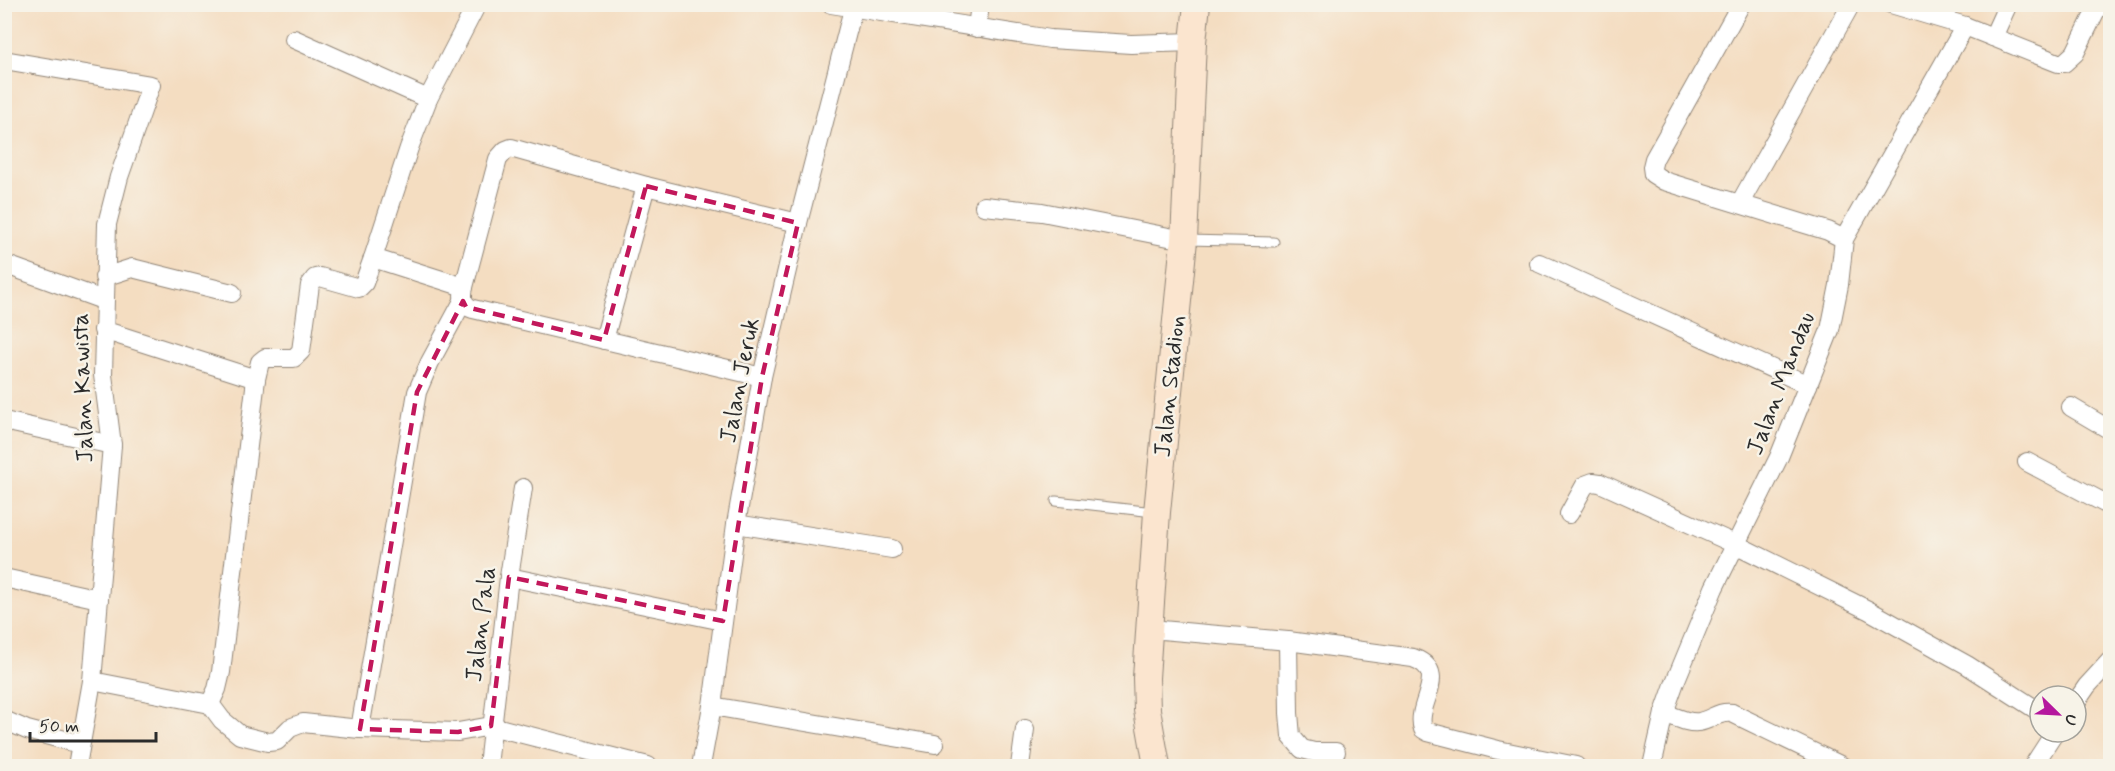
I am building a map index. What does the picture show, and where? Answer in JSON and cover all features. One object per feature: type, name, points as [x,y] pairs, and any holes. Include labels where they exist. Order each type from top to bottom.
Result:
[{"type":"street","points":[[210,704],[217,690],[221,672],[258,367],[262,359],[288,360],[301,351],[312,282],[320,277],[359,288],[364,282],[428,99],[477,4]]},
{"type":"street","points":[[831,4],[1050,39],[1131,44],[1193,42]]},
{"type":"street","points":[[977,28],[980,4]]},
{"type":"street","name":"Jalan Stadion","points":[[1157,766],[1147,710],[1146,678],[1157,512],[1184,240],[1193,42],[1197,4]]},
{"type":"street","points":[[1741,4],[1654,159],[1653,174],[1664,181],[1828,231],[1844,239]]},
{"type":"street","points":[[1740,203],[1851,4]]},
{"type":"street","points":[[1892,4],[1965,26],[2058,63],[2064,63],[2075,53],[2099,4]]},
{"type":"street","points":[[1993,37],[2008,4]]},
{"type":"street","name":"Jalan Jeruk","points":[[701,766],[712,706],[735,524],[762,377],[798,223],[853,9]]},
{"type":"street","name":"Jalan Mandau","points":[[1652,766],[1664,713],[1675,682],[1714,588],[1779,457],[1830,330],[1839,285],[1844,239],[1965,26]]},
{"type":"street","points":[[294,39],[428,99]]},
{"type":"street","name":"Jalan Kawista","points":[[4,60],[151,85],[119,177],[107,224],[103,375],[112,445],[92,681],[77,766]]},
{"type":"street","points":[[360,729],[417,392],[463,294],[498,159],[506,150],[518,149],[646,186],[798,223]]},
{"type":"street","points":[[604,340],[646,186]]},
{"type":"street","points":[[984,206],[1042,212],[1184,240]]},
{"type":"street","points":[[373,258],[463,294]]},
{"type":"street","points":[[1539,263],[1809,385]]},
{"type":"street","points":[[4,264],[104,300]]},
{"type":"street","points":[[104,277],[124,270],[139,269],[232,293]]},
{"type":"street","points":[[463,294],[465,305],[473,309],[762,377]]},
{"type":"street","points":[[103,330],[256,379]]},
{"type":"street","points":[[2071,407],[2110,430]]},
{"type":"street","points":[[4,421],[112,445]]},
{"type":"street","points":[[2026,462],[2110,506]]},
{"type":"street","points":[[1569,514],[1582,487],[1593,482],[1737,545],[1868,610],[1967,665],[2028,704]]},
{"type":"street","name":"Jalan Pala","points":[[488,766],[509,578],[523,488]]},
{"type":"street","points":[[735,524],[892,549]]},
{"type":"street","points":[[4,578],[99,599]]},
{"type":"street","points":[[509,578],[723,621]]},
{"type":"street","points":[[1150,628],[1288,641],[1419,660],[1431,673],[1422,718],[1423,729],[1496,758],[1576,766]]},
{"type":"street","points":[[1288,641],[1291,736],[1302,749],[1314,752],[1336,752]]},
{"type":"street","points":[[2088,688],[2110,661]]},
{"type":"street","points":[[92,681],[210,704],[222,720],[240,735],[268,742],[277,741],[290,728],[303,723],[360,729],[458,732],[491,726],[648,766]]},
{"type":"street","points":[[712,706],[934,744]]},
{"type":"street","points":[[1664,713],[1698,722],[1725,712],[1732,714],[1842,766]]},
{"type":"street","points":[[4,720],[27,730],[80,744]]},
{"type":"street","points":[[1020,766],[1025,729]]},
{"type":"street","points":[[2033,766],[2047,744]]},
{"type":"lane","points":[[1184,240],[1274,242]]},
{"type":"lane","points":[[1056,501],[1157,512]]},
{"type":"highlighted area","points":[[646,186],[798,223],[762,377],[723,621],[509,577],[491,726],[458,732],[360,729],[417,392],[463,301],[466,307],[604,340]]}]
